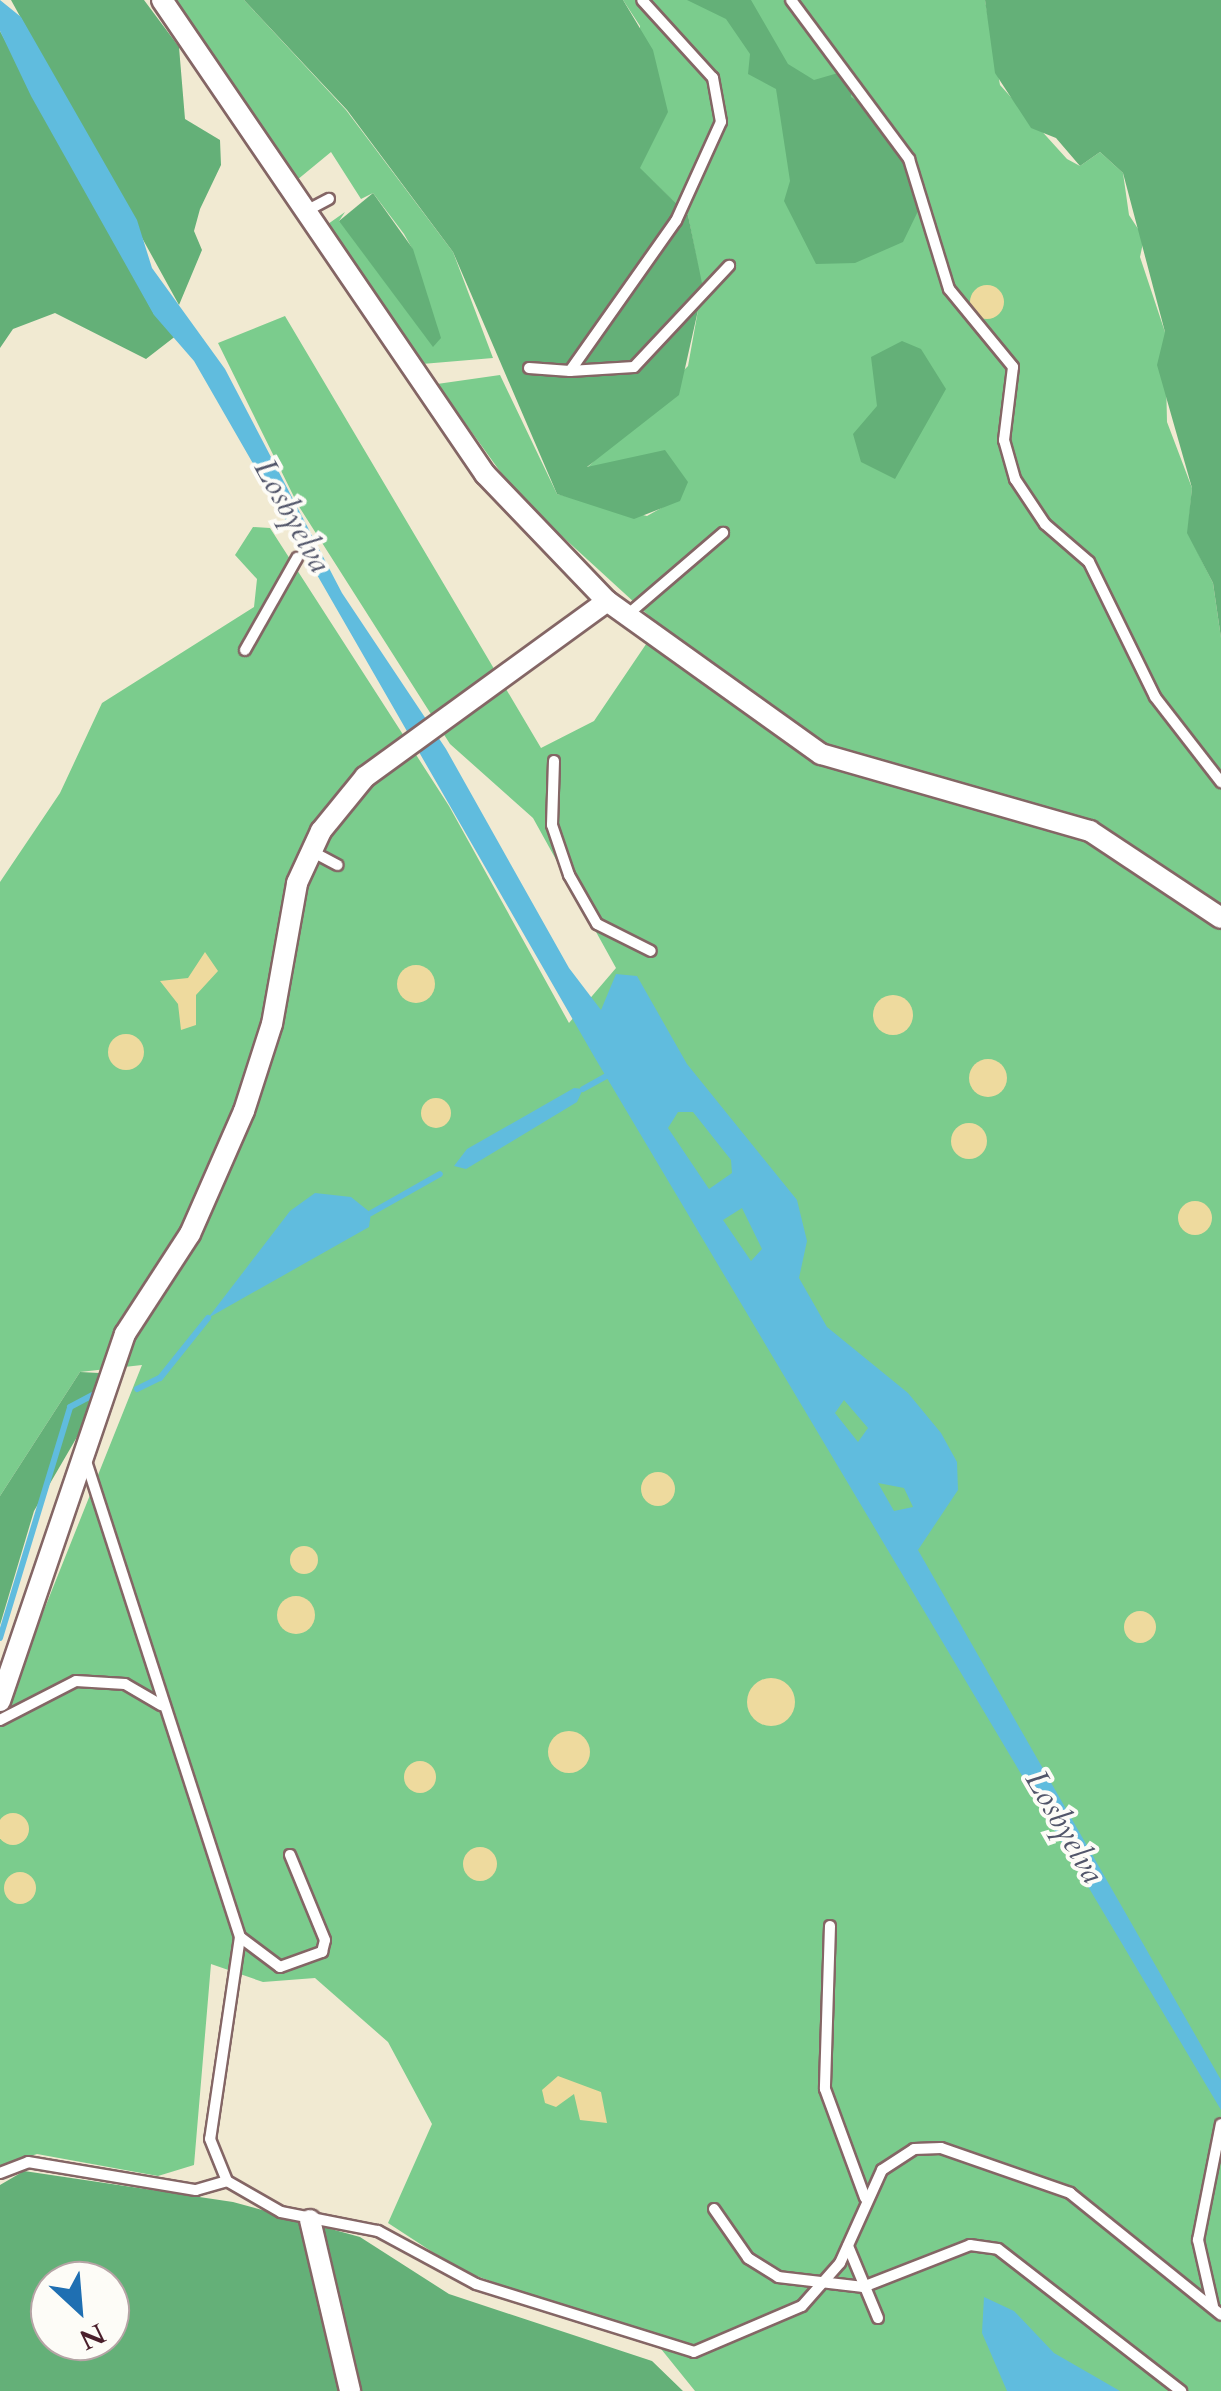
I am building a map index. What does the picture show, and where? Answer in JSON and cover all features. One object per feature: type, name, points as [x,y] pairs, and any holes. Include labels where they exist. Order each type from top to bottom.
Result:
[{"type":"street","points":[[162,0],[485,474],[607,601],[820,754],[1090,831],[1221,918]]},
{"type":"street","points":[[0,1700],[86,1460],[125,1334],[190,1234],[244,1111],[310,850],[346,796],[607,601]]},
{"type":"street","points":[[310,2220],[350,2391]]},
{"type":"lane","points":[[570,371],[676,221],[721,122],[714,78],[642,0]]},
{"type":"lane","points":[[791,0],[900,144],[949,289],[1013,367],[1004,440],[1015,479],[1045,524],[1089,562],[1155,697],[1221,782]]},
{"type":"lane","points":[[306,211],[329,198]]},
{"type":"lane","points":[[529,368],[570,371],[634,367],[730,266]]},
{"type":"lane","points":[[626,616],[723,534]]},
{"type":"lane","points":[[245,650],[297,558]]},
{"type":"lane","points":[[554,761],[552,824],[569,875],[597,924],[651,952]]},
{"type":"lane","points":[[310,850],[337,865]]},
{"type":"lane","points":[[86,1460],[162,1706],[240,1936],[209,2131],[227,2181]]},
{"type":"lane","points":[[0,1720],[76,1681],[125,1684],[162,1706]]},
{"type":"lane","points":[[240,1936],[280,1967],[322,1952],[322,1923],[290,1855]]},
{"type":"lane","points":[[830,1926],[826,2089],[865,2198]]},
{"type":"lane","points":[[1217,2311],[1198,2240],[1220,2124]]},
{"type":"lane","points":[[0,2174],[28,2162],[196,2190],[227,2181],[310,2220],[378,2231],[476,2284],[678,2352],[769,2326],[828,2282],[848,2246],[865,2198],[914,2149],[970,2152],[1070,2193],[1217,2311]]},
{"type":"lane","points":[[714,2209],[760,2268],[863,2287],[970,2246],[998,2248],[1181,2391]]},
{"type":"lane","points":[[848,2246],[878,2318]]},
{"type":"green space","points":[[11,0],[144,0],[179,47],[185,119],[220,140],[221,165],[200,209],[194,231],[202,250],[179,305]]},
{"type":"green space","points":[[171,0],[244,0],[346,110],[453,252],[493,358],[422,364],[328,224],[345,212],[339,221],[413,250],[404,234],[373,193],[361,199],[331,152],[297,180]]},
{"type":"green space","points":[[244,0],[623,0],[653,50],[668,112],[640,168],[688,215],[703,288],[679,395],[587,467],[665,450],[688,482],[680,501],[634,519],[557,494],[453,252],[347,110]]},
{"type":"green space","points":[[623,0],[985,0],[1000,85],[1067,159],[1080,166],[1100,152],[1123,173],[1129,215],[1144,238],[1140,257],[1165,332],[1167,422],[1192,488],[1188,533],[1213,583],[1221,638],[1221,2391],[695,2391],[653,2339],[460,2270],[388,2223],[432,2124],[388,2042],[315,1978],[263,1982],[211,1964],[194,2165],[158,2176],[37,2154],[0,2166],[0,1720],[142,1365],[80,1372],[0,1496],[0,882],[60,793],[102,703],[254,607],[257,579],[235,555],[253,527],[270,528],[449,806],[569,1023],[616,968],[533,818],[450,744],[298,505],[218,343],[285,316],[541,748],[594,721],[659,625],[517,495],[437,384],[500,375],[557,494],[647,516],[663,507],[665,451],[587,468],[688,366],[702,288],[688,215],[639,168],[640,26]]},
{"type":"green space","points":[[687,0],[751,0],[788,64],[814,80],[838,73],[852,80],[851,97],[873,111],[914,176],[921,205],[903,242],[855,263],[816,264],[784,201],[790,181],[776,89],[748,74],[750,54],[726,19]]},
{"type":"green space","points":[[985,0],[1221,0],[1221,638],[1213,583],[1187,533],[1192,488],[1157,365],[1165,332],[1123,173],[1100,152],[1080,166],[1056,138],[1031,128],[995,73]]},
{"type":"green space","points":[[0,31],[154,314],[177,335],[146,359],[55,313],[13,329],[0,348]]},
{"type":"green space","points":[[373,193],[413,249],[441,338],[433,347],[339,221]]},
{"type":"green space","points":[[902,341],[921,349],[946,389],[895,479],[861,462],[853,434],[877,406],[871,357]]},
{"type":"green space","points":[[80,1372],[99,1373],[95,1406],[34,1511],[0,1625],[0,1496]]},
{"type":"green space","points":[[24,2171],[233,2202],[360,2237],[449,2294],[652,2361],[683,2391],[0,2391],[0,2185]]},
{"type":"sand","points":[[987,285],[999,290],[1004,302],[999,314],[987,319],[975,314],[970,302],[975,290]]},
{"type":"sand","points":[[205,952],[218,971],[196,995],[196,1025],[181,1030],[178,1004],[160,981],[188,978]]},
{"type":"sand","points":[[416,965],[429,971],[435,984],[429,997],[416,1003],[403,997],[397,984],[403,971]]},
{"type":"sand","points":[[893,995],[907,1001],[913,1015],[907,1029],[893,1035],[879,1029],[873,1015],[879,1001]]},
{"type":"sand","points":[[126,1034],[139,1039],[144,1052],[139,1065],[126,1070],[113,1065],[108,1052],[113,1039]]},
{"type":"sand","points":[[988,1059],[1002,1064],[1007,1078],[1002,1092],[988,1097],[974,1092],[969,1078],[974,1064]]},
{"type":"sand","points":[[436,1098],[447,1102],[451,1113],[447,1124],[436,1128],[425,1124],[421,1113],[425,1102]]},
{"type":"sand","points":[[969,1123],[982,1128],[987,1141],[982,1154],[969,1159],[956,1154],[951,1141],[956,1128]]},
{"type":"sand","points":[[1195,1201],[1207,1206],[1212,1218],[1207,1230],[1195,1235],[1183,1230],[1178,1218],[1183,1206]]},
{"type":"sand","points":[[658,1472],[670,1477],[675,1489],[670,1501],[658,1506],[646,1501],[641,1489],[646,1477]]},
{"type":"sand","points":[[304,1546],[314,1550],[318,1560],[314,1570],[304,1574],[294,1570],[290,1560],[294,1550]]},
{"type":"sand","points":[[296,1596],[309,1602],[315,1615],[309,1628],[296,1634],[283,1628],[277,1615],[283,1602]]},
{"type":"sand","points":[[1140,1611],[1151,1616],[1156,1627],[1151,1638],[1140,1643],[1129,1638],[1124,1627],[1129,1616]]},
{"type":"sand","points":[[771,1678],[788,1685],[795,1702],[788,1719],[771,1726],[754,1719],[747,1702],[754,1685]]},
{"type":"sand","points":[[569,1731],[584,1737],[590,1752],[584,1767],[569,1773],[554,1767],[548,1752],[554,1737]]},
{"type":"sand","points":[[420,1761],[431,1766],[436,1777],[431,1788],[420,1793],[409,1788],[404,1777],[409,1766]]},
{"type":"sand","points":[[13,1813],[24,1818],[29,1829],[24,1840],[13,1845],[2,1840],[-3,1829],[2,1818]]},
{"type":"sand","points":[[480,1847],[492,1852],[497,1864],[492,1876],[480,1881],[468,1876],[463,1864],[468,1852]]},
{"type":"sand","points":[[20,1872],[32,1876],[36,1888],[32,1900],[20,1904],[8,1900],[4,1888],[8,1876]]},
{"type":"sand","points":[[558,2076],[601,2092],[607,2123],[580,2120],[574,2094],[556,2107],[545,2103],[542,2090]]},
{"type":"water","name":"Losbyelva","points":[[0,0],[21,17],[137,220],[152,268],[225,369],[342,593],[446,749],[569,968],[601,1010],[616,974],[637,976],[687,1064],[797,1200],[807,1241],[799,1278],[827,1327],[908,1393],[941,1433],[957,1462],[958,1490],[918,1550],[1221,2080],[1221,2110],[595,1058],[194,361],[154,315],[31,96],[0,31]],"holes":[[[678,1112],[693,1112],[731,1160],[732,1173],[709,1189],[668,1128]],[[742,1208],[762,1249],[751,1261],[723,1220]],[[844,1400],[868,1428],[858,1442],[835,1413]],[[878,1483],[904,1488],[913,1507],[894,1511]]]},
{"type":"water","points":[[574,1088],[583,1089],[577,1102],[466,1169],[454,1166],[467,1149]]},
{"type":"water","points":[[315,1193],[351,1197],[371,1213],[369,1227],[208,1318],[290,1211]]},
{"type":"water","points":[[984,2297],[1014,2311],[1054,2353],[1120,2391],[1007,2391],[982,2333]]},
{"type":"waterway","points":[[583,1089],[606,1076]]},
{"type":"waterway","points":[[371,1213],[440,1174]]},
{"type":"waterway","points":[[137,1389],[160,1378],[208,1318]]},
{"type":"waterway","points":[[0,1638],[70,1407],[98,1392]]}]
